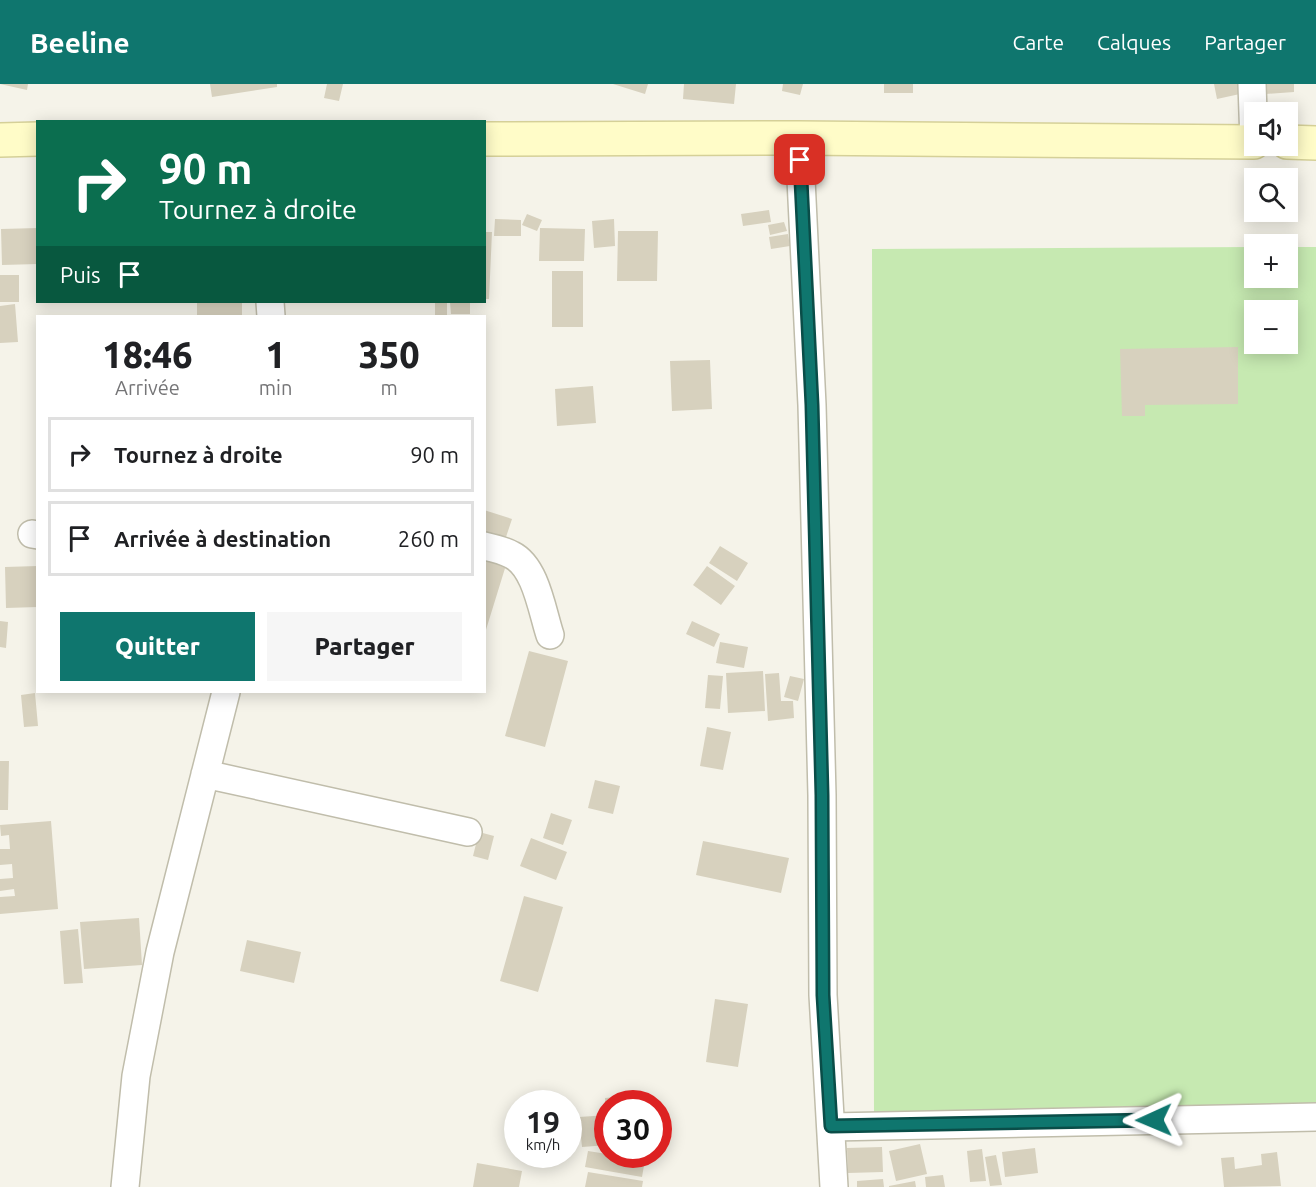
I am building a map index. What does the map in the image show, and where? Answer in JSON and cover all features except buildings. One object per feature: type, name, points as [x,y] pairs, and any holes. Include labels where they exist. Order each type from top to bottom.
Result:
[{"type":"street","points":[[1252,84],[1253,102]]},
{"type":"street","points":[[486,139],[799,138],[1244,142]]},
{"type":"street","points":[[799,138],[812,405],[822,795],[823,995],[834,1187]]},
{"type":"street","points":[[0,140],[36,139]]},
{"type":"street","points":[[1298,142],[1316,143]]},
{"type":"street","points":[[486,547],[514,555],[525,566],[533,581],[550,635]]},
{"type":"street","points":[[125,1187],[136,1076],[160,951],[226,693]]},
{"type":"street","points":[[205,774],[468,832]]},
{"type":"street","points":[[831,1126],[1316,1117]]},
{"type":"green space","points":[[1244,247],[1244,288],[1298,288],[1298,247],[1316,247],[1316,1112],[874,1114],[872,249]]},
{"type":"route","points":[[800,160],[812,405],[822,795],[823,995],[831,1126],[1154,1120]]}]
